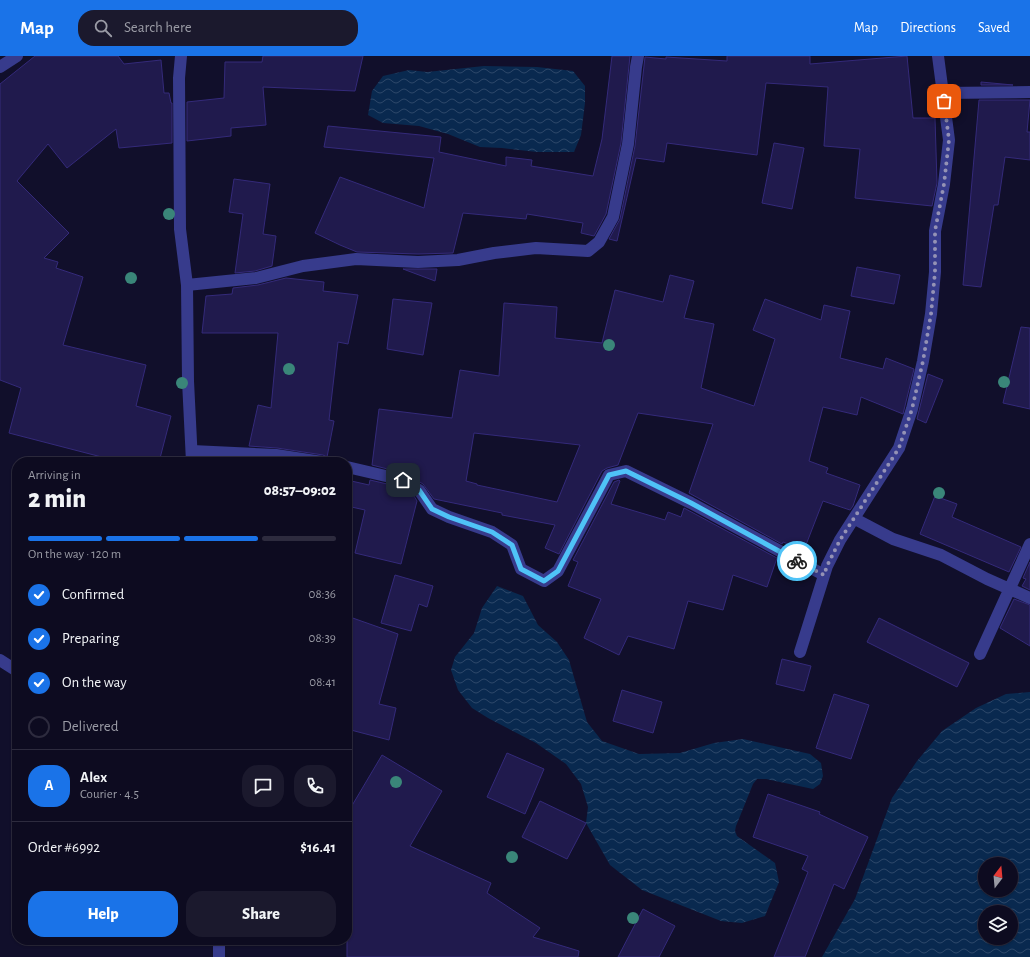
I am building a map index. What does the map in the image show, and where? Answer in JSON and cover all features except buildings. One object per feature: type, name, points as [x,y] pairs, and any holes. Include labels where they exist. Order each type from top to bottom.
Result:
[{"type":"street","points":[[0,67],[17,56]]},
{"type":"street","points":[[181,56],[179,78],[180,229],[187,285],[188,381],[192,456],[276,455],[289,457]]},
{"type":"street","points":[[187,285],[256,278],[304,266],[356,260],[418,262],[458,260],[494,252],[536,248],[588,251],[600,242],[613,217],[628,144],[638,56]]},
{"type":"street","points":[[800,652],[827,566],[840,540],[899,448],[912,409],[923,361],[931,314],[935,272],[935,231],[944,184],[949,140],[938,56]]},
{"type":"street","points":[[942,93],[1030,92]]},
{"type":"street","points":[[352,468],[403,480],[419,490],[432,509],[449,517],[492,532],[512,545],[521,569],[544,581],[558,571],[609,475],[626,471],[691,503],[824,575]]},
{"type":"street","points":[[854,519],[893,539],[941,555],[1010,590],[1030,598]]},
{"type":"street","points":[[980,654],[1030,544]]},
{"type":"street","points":[[0,660],[12,668]]},
{"type":"street","points":[[219,945],[219,957]]},
{"type":"water","points":[[484,66],[537,67],[573,71],[585,86],[585,103],[581,135],[574,152],[537,152],[480,147],[448,134],[419,126],[383,123],[368,115],[372,91],[383,76],[409,70],[427,72]]},
{"type":"water","points":[[497,586],[523,596],[538,625],[557,642],[569,660],[587,722],[602,741],[639,754],[680,753],[714,743],[743,739],[810,754],[821,763],[823,776],[820,784],[813,789],[766,779],[757,779],[753,784],[736,826],[735,831],[737,836],[775,863],[779,882],[765,916],[742,923],[721,921],[642,890],[610,865],[586,823],[588,807],[581,784],[566,764],[536,743],[472,708],[458,690],[451,670],[455,657],[474,633],[482,608]]},
{"type":"water","points":[[1030,692],[1030,957],[822,957],[855,899],[892,798],[917,761],[942,731],[976,708],[1006,694]]},
{"type":"way so far","points":[[797,561],[824,575],[840,540],[899,448],[912,409],[923,361],[931,314],[935,272],[935,231],[944,184],[949,140],[944,101]]},
{"type":"route","points":[[403,480],[419,490],[432,509],[449,517],[492,532],[512,545],[521,569],[544,581],[558,571],[609,475],[626,471],[691,503],[797,561]]}]
